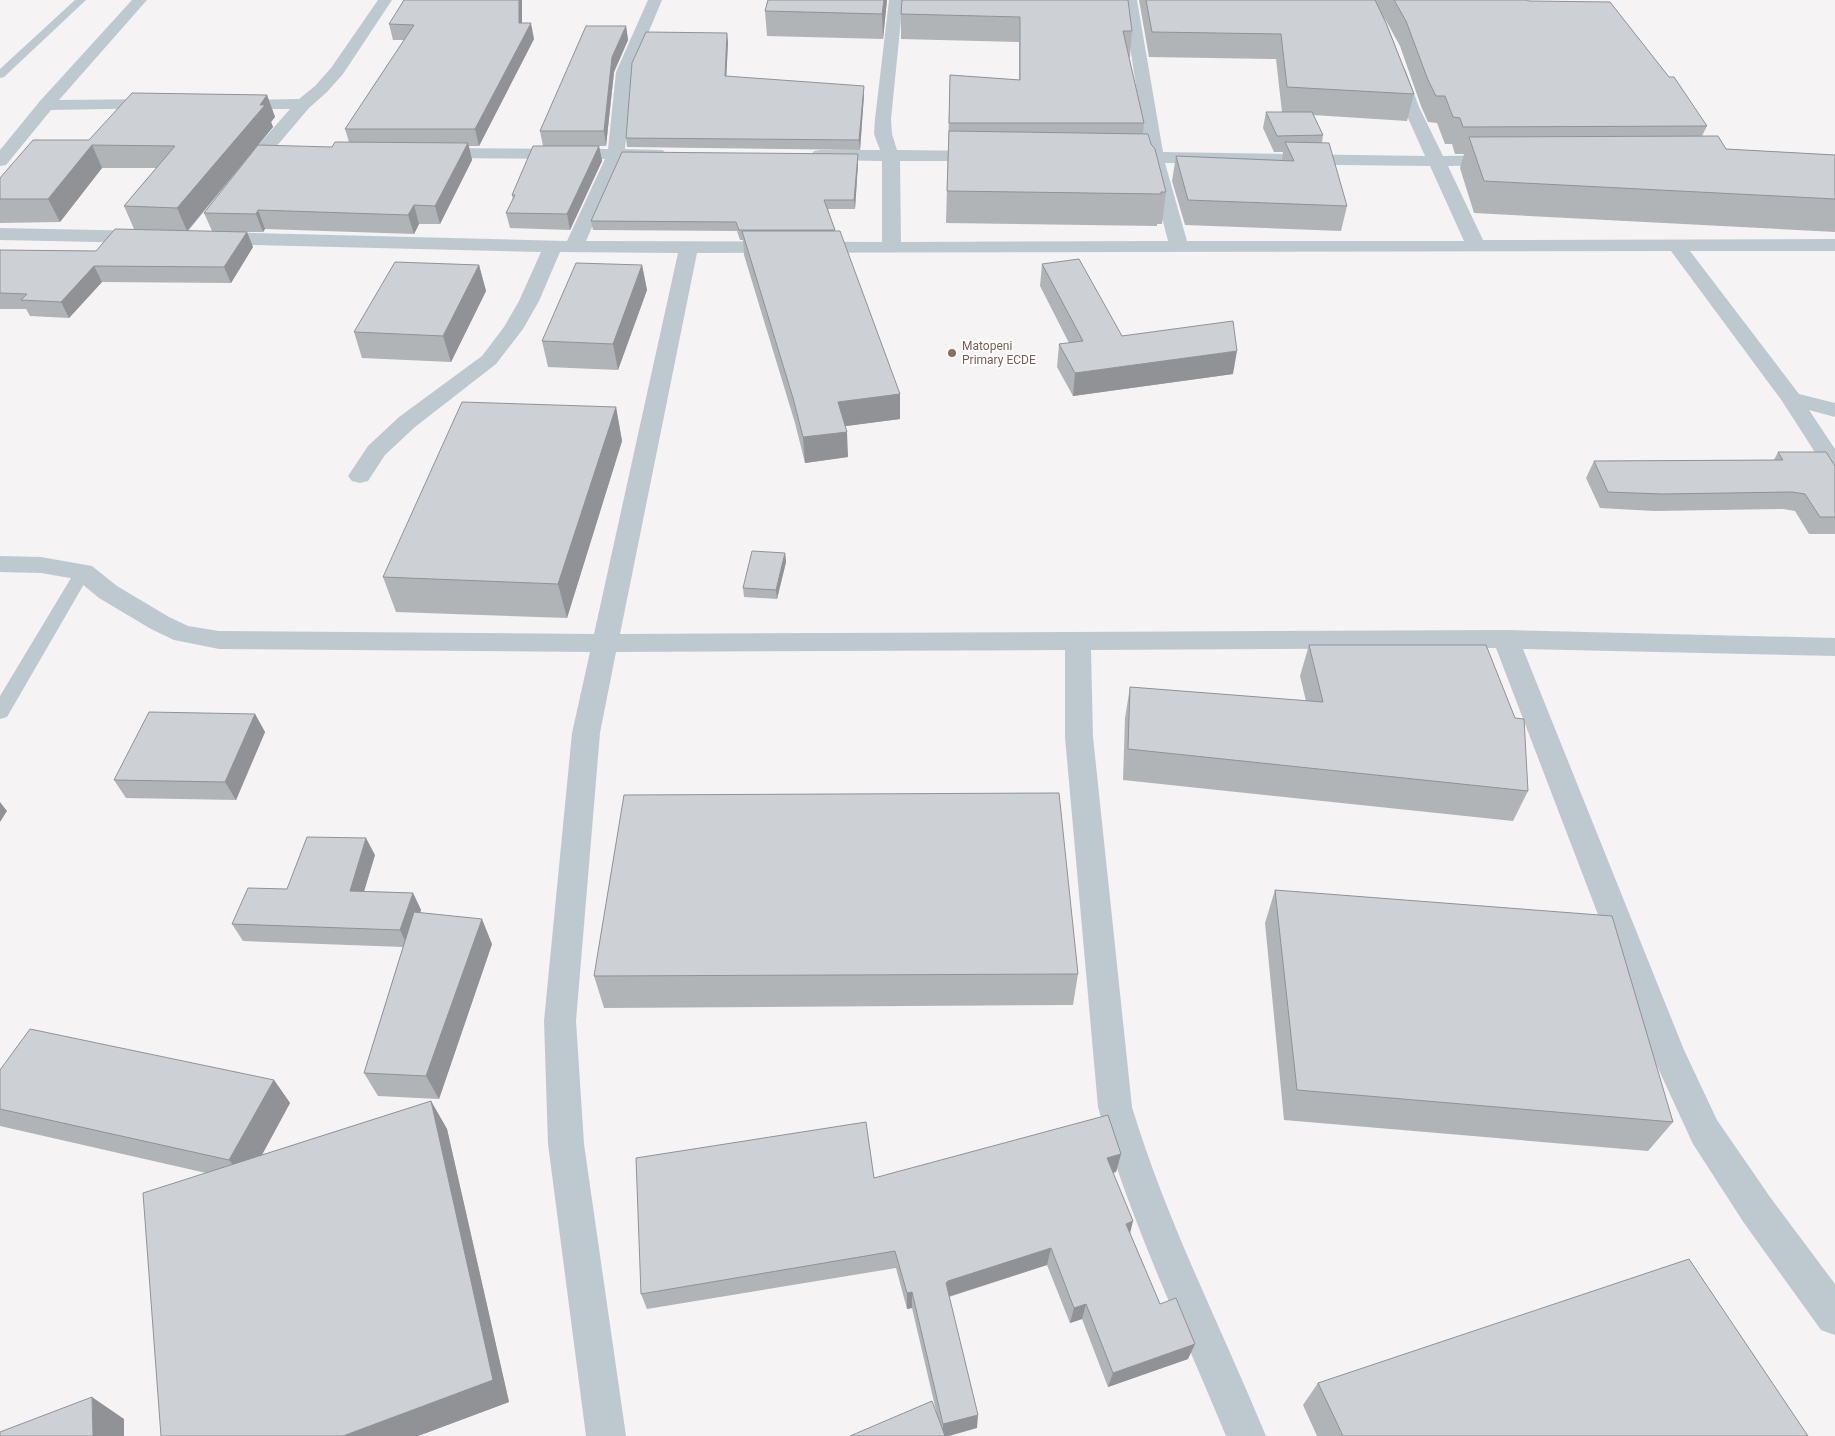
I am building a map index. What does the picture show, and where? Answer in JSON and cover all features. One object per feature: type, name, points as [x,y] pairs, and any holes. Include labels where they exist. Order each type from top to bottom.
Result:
[{"type":"street","points":[[0,161],[46,105],[140,0]]},
{"type":"street","points":[[248,168],[303,104],[321,89],[337,71],[385,0]]},
{"type":"street","points":[[574,247],[616,153],[624,72],[655,0]]},
{"type":"street","points":[[892,248],[891,157],[883,134],[883,120],[896,0]]},
{"type":"street","points":[[1130,0],[1154,157],[1179,246]]},
{"type":"street","points":[[1393,55],[1411,107],[1476,245]]},
{"type":"street","points":[[46,105],[174,104]]},
{"type":"street","points":[[214,104],[303,104]]},
{"type":"street","points":[[261,153],[304,153]]},
{"type":"street","points":[[416,153],[674,154]]},
{"type":"street","points":[[801,155],[891,157],[907,155],[1002,156]]},
{"type":"street","points":[[1107,156],[1436,161],[1521,160]]},
{"type":"street","points":[[206,222],[194,238],[574,247],[892,248],[1835,245]]},
{"type":"street","points":[[0,234],[165,237]]},
{"type":"street","points":[[1676,245],[1791,399],[1835,466]]},
{"type":"street","points":[[360,476],[376,451],[407,422],[489,360],[513,329],[529,301],[553,246]]},
{"type":"street","points":[[606,1436],[566,1144],[560,1021],[586,733],[689,247]]},
{"type":"street","points":[[1791,399],[1835,410]]},
{"type":"street","points":[[0,564],[41,565],[82,572],[108,592],[160,623],[183,634],[219,640],[604,643],[1506,639],[1835,647]]},
{"type":"street","points":[[1506,639],[1668,1053],[1705,1132],[1757,1210],[1835,1316]]},
{"type":"street","points":[[1078,640],[1079,737],[1115,1107],[1124,1138],[1154,1218],[1246,1436]]},
{"type":"lane","points":[[0,75],[81,0]]},
{"type":"lane","points":[[0,712],[82,572]]},
{"type":"building","points":[[404,0],[519,0],[519,23],[531,23],[475,129],[345,129],[414,25],[389,24]]},
{"type":"building","points":[[768,0],[884,0],[882,14],[765,11]]},
{"type":"building","points":[[902,0],[1128,0],[1132,31],[1123,31],[1144,123],[949,123],[950,75],[1020,80],[1020,17],[901,14]]},
{"type":"building","points":[[1146,0],[1375,0],[1414,94],[1287,87],[1281,34],[1152,32]]},
{"type":"building","points":[[1394,0],[1610,2],[1669,77],[1674,77],[1707,126],[1463,127],[1460,118],[1453,117],[1445,96],[1436,96],[1406,21]]},
{"type":"building","points":[[586,26],[626,26],[612,57],[604,131],[540,131]]},
{"type":"building","points":[[646,32],[727,33],[725,76],[864,86],[859,140],[626,138],[632,63]]},
{"type":"building","points":[[132,93],[267,95],[260,105],[265,105],[177,208],[124,206],[175,146],[92,145],[48,199],[0,199],[0,178],[33,140],[89,140]]},
{"type":"building","points":[[1266,112],[1312,112],[1323,135],[1277,136]]},
{"type":"building","points":[[949,131],[1148,134],[1151,144],[1155,149],[1166,192],[1161,192],[1161,194],[947,191]]},
{"type":"building","points":[[1718,136],[1726,149],[1835,155],[1835,199],[1484,181],[1469,137]]},
{"type":"building","points":[[335,142],[468,143],[435,206],[414,205],[408,215],[258,210],[256,214],[204,213],[258,145],[332,147]]},
{"type":"building","points":[[1285,142],[1329,143],[1347,206],[1188,200],[1176,156],[1294,161]]},
{"type":"building","points":[[533,146],[599,146],[567,214],[506,213],[515,195],[512,195]]},
{"type":"building","points":[[622,152],[858,154],[854,200],[824,200],[835,230],[739,230],[736,222],[591,221]]},
{"type":"building","points":[[115,229],[247,232],[224,267],[94,266],[61,302],[21,300],[27,294],[0,293],[0,250],[96,251]]},
{"type":"building","points":[[742,231],[840,231],[900,394],[838,402],[847,432],[803,437]]},
{"type":"building","points":[[1079,259],[1122,336],[1233,321],[1237,351],[1075,373],[1059,344],[1083,341],[1042,264]]},
{"type":"building","points":[[395,262],[479,265],[443,336],[354,332]]},
{"type":"building","points":[[576,263],[642,265],[613,344],[542,341]]},
{"type":"building","points":[[462,402],[616,407],[558,584],[383,577]]},
{"type":"building","points":[[1778,452],[1826,452],[1835,466],[1835,517],[1820,517],[1805,494],[1792,492],[1662,494],[1608,492],[1594,461],[1783,460]]},
{"type":"building","points":[[752,551],[785,553],[776,590],[743,588]]},
{"type":"building","points":[[1309,645],[1486,645],[1515,718],[1524,719],[1528,791],[1128,749],[1130,687],[1323,702]]},
{"type":"building","points":[[149,712],[255,714],[225,782],[114,780]]},
{"type":"building","points":[[1059,793],[1078,974],[594,976],[624,795]]},
{"type":"building","points":[[307,837],[366,838],[350,891],[413,893],[400,930],[232,924],[248,888],[287,889]]},
{"type":"building","points":[[1275,890],[1612,916],[1673,1122],[1297,1090]]},
{"type":"building","points":[[414,912],[482,919],[426,1076],[364,1073]]},
{"type":"building","points":[[30,1029],[274,1080],[229,1160],[0,1109],[0,1070]]},
{"type":"building","points":[[431,1101],[493,1380],[343,1436],[161,1436],[143,1193]]},
{"type":"building","points":[[1108,1115],[1121,1154],[1107,1158],[1133,1221],[1126,1224],[1160,1304],[1176,1298],[1195,1344],[1113,1373],[1086,1304],[1074,1308],[1051,1248],[946,1283],[978,1415],[943,1424],[912,1292],[907,1293],[895,1251],[641,1294],[636,1158],[866,1122],[874,1178]]},
{"type":"building","points":[[1689,1259],[1808,1436],[1343,1436],[1318,1383]]},
{"type":"building","points":[[92,1397],[93,1436],[0,1436],[0,1432]]},
{"type":"building","points":[[932,1401],[945,1436],[850,1436]]},
{"type":"place","name":"Matopeni Primary ECDE","points":[[952,353]]}]
